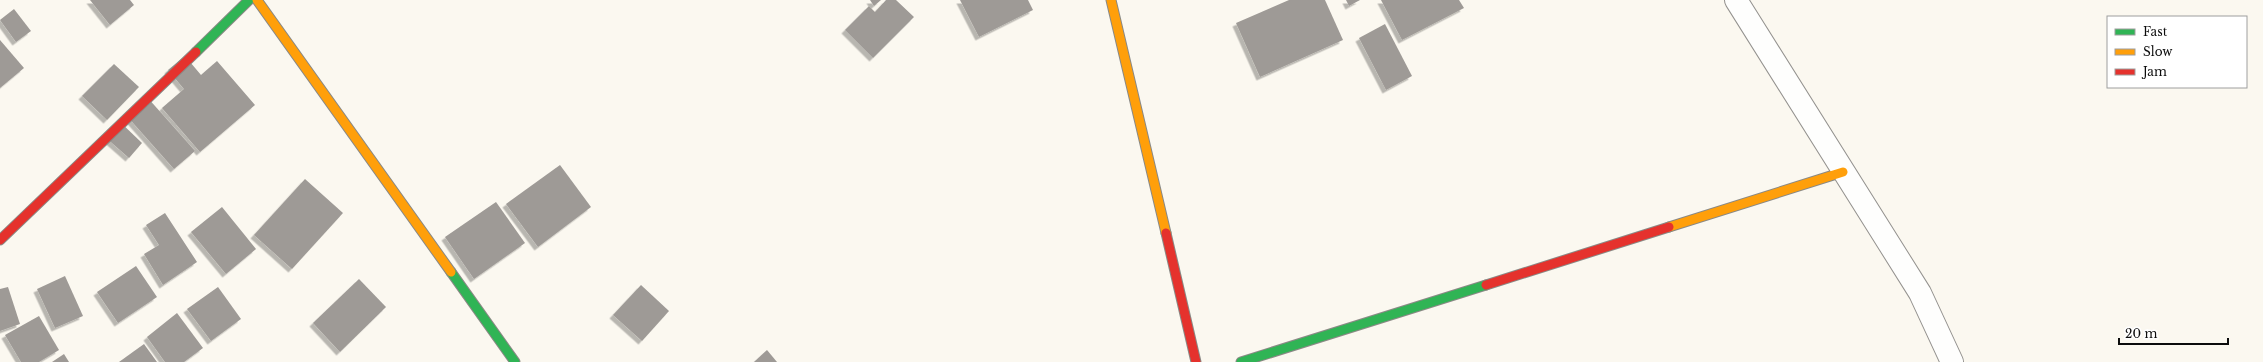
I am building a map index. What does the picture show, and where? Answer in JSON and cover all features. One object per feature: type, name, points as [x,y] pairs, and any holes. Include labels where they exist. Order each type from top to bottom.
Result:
[{"type":"street","points":[[0,240],[249,0]]},
{"type":"street","points":[[257,0],[515,362]]},
{"type":"street","points":[[1111,0],[1196,362]]},
{"type":"street","points":[[1736,0],[1920,293],[1952,362]]},
{"type":"street","points":[[1241,362],[1843,172]]},
{"type":"building","points":[[90,0],[130,0],[134,5],[110,25]]},
{"type":"building","points":[[870,0],[881,0],[874,6]]},
{"type":"building","points":[[886,0],[896,0],[914,17],[873,58],[845,30],[869,6],[875,12]]},
{"type":"building","points":[[960,0],[1028,0],[1033,10],[979,37]]},
{"type":"building","points":[[1289,0],[1325,0],[1343,40],[1260,77],[1236,23]]},
{"type":"building","points":[[1346,0],[1360,0],[1349,6]]},
{"type":"building","points":[[1381,0],[1459,0],[1464,8],[1402,40]]},
{"type":"building","points":[[14,9],[31,31],[16,42],[0,20]]},
{"type":"building","points":[[1385,24],[1412,76],[1386,90],[1359,38]]},
{"type":"building","points":[[0,40],[24,68],[0,88]]},
{"type":"building","points":[[185,56],[201,75],[217,61],[255,105],[200,152],[162,108],[184,89],[168,70]]},
{"type":"building","points":[[114,64],[139,87],[107,120],[82,96]]},
{"type":"building","points":[[147,97],[195,151],[174,169],[126,115]]},
{"type":"building","points":[[118,120],[142,143],[129,158],[104,136]]},
{"type":"building","points":[[560,165],[591,207],[538,247],[506,204]]},
{"type":"building","points":[[305,179],[343,213],[292,269],[254,235]]},
{"type":"building","points":[[496,202],[525,243],[474,279],[445,237]]},
{"type":"building","points":[[222,207],[256,249],[226,274],[191,232]]},
{"type":"building","points":[[165,213],[197,262],[163,285],[144,254],[159,245],[146,225]]},
{"type":"building","points":[[136,266],[157,297],[118,323],[97,292]]},
{"type":"building","points":[[65,276],[83,316],[55,328],[37,289]]},
{"type":"building","points":[[359,279],[386,307],[340,352],[313,323]]},
{"type":"building","points":[[641,285],[669,311],[642,341],[613,315]]},
{"type":"building","points":[[8,287],[20,324],[0,331],[0,289]]},
{"type":"building","points":[[218,287],[241,319],[211,341],[187,309]]},
{"type":"building","points":[[177,313],[203,348],[184,362],[165,362],[147,337]]},
{"type":"building","points":[[39,316],[59,350],[39,362],[21,362],[5,335]]},
{"type":"building","points":[[144,344],[157,362],[119,362]]},
{"type":"building","points":[[767,350],[777,362],[754,362]]},
{"type":"building","points":[[64,354],[69,362],[52,362]]},
{"type":"traffic: fast","points":[[196,52],[249,0]]},
{"type":"traffic: fast","points":[[451,272],[515,362]]},
{"type":"traffic: fast","points":[[1241,362],[1486,285]]},
{"type":"traffic: slow","points":[[257,0],[451,272]]},
{"type":"traffic: slow","points":[[1111,0],[1166,233]]},
{"type":"traffic: slow","points":[[1669,227],[1843,172]]},
{"type":"traffic: jam","points":[[0,240],[196,52]]},
{"type":"traffic: jam","points":[[1486,285],[1669,227]]},
{"type":"traffic: jam","points":[[1166,233],[1196,362]]}]
